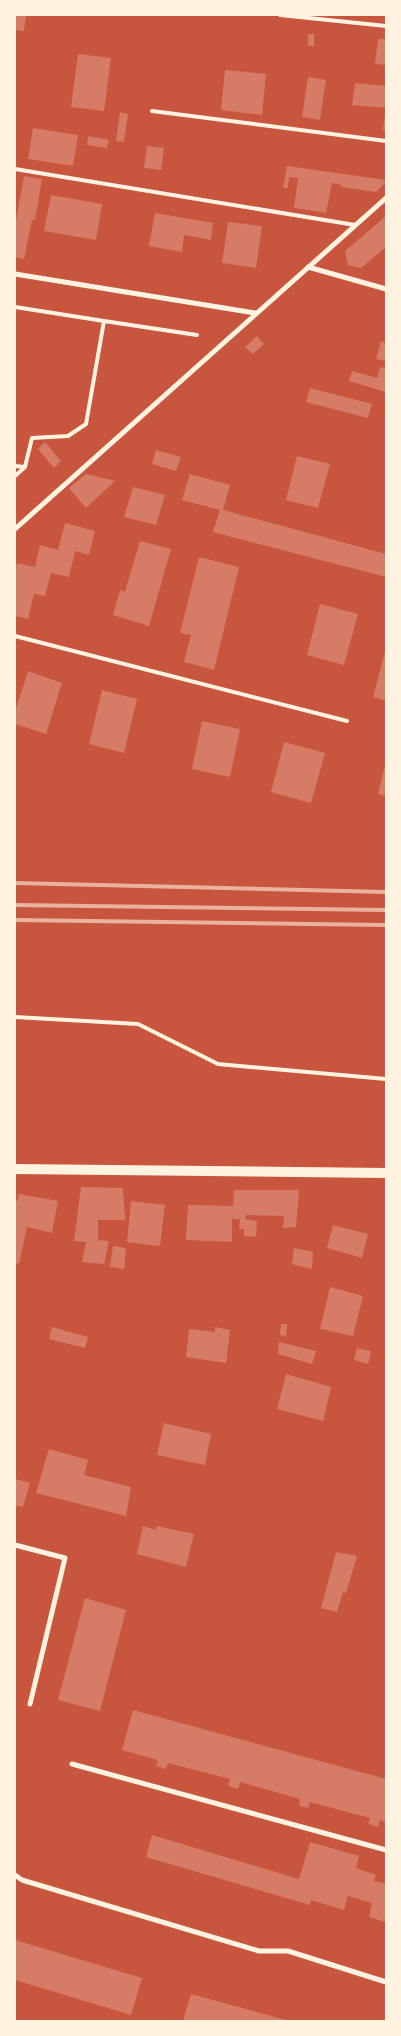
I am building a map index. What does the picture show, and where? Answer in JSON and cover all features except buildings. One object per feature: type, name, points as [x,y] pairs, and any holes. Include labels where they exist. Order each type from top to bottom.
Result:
[{"type":"main road","points":[[15,1170],[386,1173]]},
{"type":"street","points":[[15,530],[255,313],[386,198]]},
{"type":"street","points":[[308,267],[386,289]]},
{"type":"street","points":[[15,274],[255,313]]},
{"type":"street","points":[[15,1545],[65,1558],[30,1704]]},
{"type":"street","points":[[72,1764],[386,1850]]},
{"type":"street","points":[[15,1875],[22,1880],[259,1951],[288,1951],[386,1982]]},
{"type":"lane","points":[[280,15],[386,26]]},
{"type":"lane","points":[[152,111],[386,141]]},
{"type":"lane","points":[[15,169],[355,225]]},
{"type":"lane","points":[[15,306],[197,336]]},
{"type":"lane","points":[[15,476],[25,467],[32,438],[68,436],[86,424],[104,321]]},
{"type":"lane","points":[[15,466],[25,467]]},
{"type":"lane","points":[[15,636],[347,721]]},
{"type":"lane","points":[[15,1017],[138,1024],[218,1064],[386,1079]]},
{"type":"railway","points":[[15,883],[386,892]]},
{"type":"railway","points":[[15,905],[386,910]]},
{"type":"railway","points":[[15,920],[386,925]]}]
